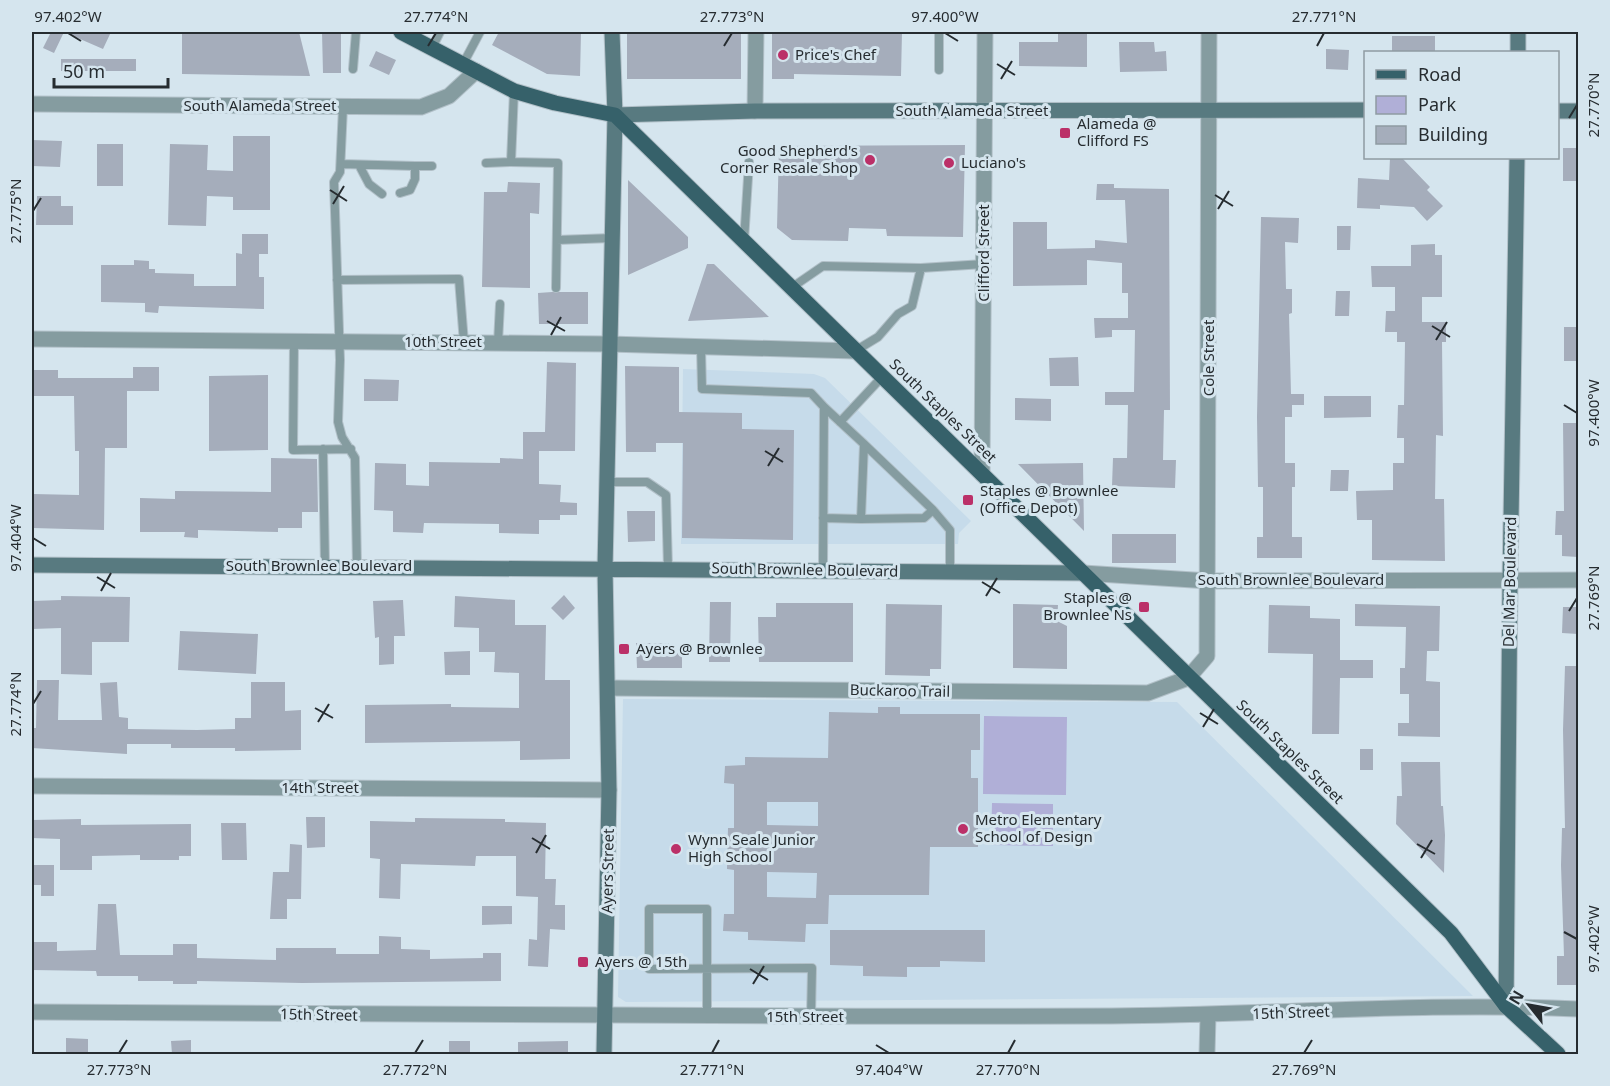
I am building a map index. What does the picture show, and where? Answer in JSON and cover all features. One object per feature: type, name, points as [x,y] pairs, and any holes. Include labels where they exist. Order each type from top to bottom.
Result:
[{"type":"main road","points":[[400,32],[514,91],[555,103],[615,115],[612,32]]},
{"type":"main road","points":[[1518,32],[1518,51]]},
{"type":"main road","name":"South Alameda Street","points":[[615,115],[755,111],[1364,110]]},
{"type":"main road","points":[[1559,111],[1578,111]]},
{"type":"main road","name":"Ayers Street","points":[[604,1054],[609,790],[609,688],[605,568],[615,115]]},
{"type":"main road","name":"South Staples Street","points":[[615,115],[1451,933],[1506,1006],[1558,1054]]},
{"type":"main road","name":"Del Mar Boulevard","points":[[1506,1006],[1517,159]]},
{"type":"main road","name":"South Brownlee Boulevard","points":[[32,565],[668,568],[1083,573]]},
{"type":"street","points":[[755,111],[756,32]]},
{"type":"street","name":"Clifford Street","points":[[982,474],[986,32]]},
{"type":"street","name":"Cole Street","points":[[1188,678],[1207,656],[1209,32]]},
{"type":"street","name":"South Alameda Street","points":[[32,104],[421,107],[449,96],[469,68]]},
{"type":"street","name":"10th Street","points":[[32,339],[609,344],[855,351]]},
{"type":"street","name":"South Brownlee Boulevard","points":[[1083,573],[1209,581],[1578,580]]},
{"type":"street","name":"Buckaroo Trail","points":[[609,688],[1148,693],[1188,678]]},
{"type":"street","name":"14th Street","points":[[32,786],[609,790]]},
{"type":"street","name":"15th Street","points":[[32,1012],[605,1018],[1208,1016],[1506,1006],[1578,1009]]},
{"type":"street","points":[[1207,1054],[1208,1016]]},
{"type":"lane","points":[[352,69],[356,32]]},
{"type":"lane","points":[[432,48],[440,32]]},
{"type":"lane","points":[[469,68],[480,32]]},
{"type":"lane","points":[[939,32],[939,70]]},
{"type":"lane","points":[[511,162],[514,91]]},
{"type":"lane","points":[[343,107],[341,164],[340,172],[334,182],[338,422],[342,437],[355,458],[357,567]]},
{"type":"lane","points":[[744,240],[749,162]]},
{"type":"lane","points":[[486,163],[558,163],[556,288]]},
{"type":"lane","points":[[341,164],[432,166]]},
{"type":"lane","points":[[359,165],[373,190],[382,194]]},
{"type":"lane","points":[[400,193],[410,190],[416,178],[415,166]]},
{"type":"lane","points":[[557,240],[612,238]]},
{"type":"lane","points":[[791,288],[823,266],[921,268],[984,264]]},
{"type":"lane","points":[[855,351],[878,337],[898,314],[912,306],[921,268]]},
{"type":"lane","points":[[337,280],[459,279],[464,343]]},
{"type":"lane","points":[[498,343],[500,304]]},
{"type":"lane","points":[[294,341],[293,450],[351,449]]},
{"type":"lane","points":[[701,346],[702,390],[811,393],[933,510],[950,530],[950,571]]},
{"type":"lane","points":[[840,422],[882,377]]},
{"type":"lane","points":[[823,570],[824,407]]},
{"type":"lane","points":[[861,519],[864,444]]},
{"type":"lane","points":[[323,449],[325,566]]},
{"type":"lane","points":[[607,482],[647,482],[666,495],[668,568]]},
{"type":"lane","points":[[824,518],[924,518],[933,510]]},
{"type":"lane","points":[[707,1017],[707,969],[707,909],[649,909],[649,969],[707,969],[812,968],[811,1017]]},
{"type":"shaded area","points":[[683,369],[814,374],[825,378],[971,521],[959,533],[958,544],[681,544]]},
{"type":"shaded area","name":"Metro Elementary School of Design","points":[[623,699],[1177,702],[1473,996],[626,1002],[618,997]]},
{"type":"green space","points":[[984,716],[1067,717],[1066,795],[983,794]]},
{"type":"green space","points":[[992,803],[1053,804],[1053,846],[991,845]]},
{"type":"building","points":[[51,32],[64,32],[54,53],[43,48]]},
{"type":"building","points":[[64,32],[111,32],[103,49]]},
{"type":"building","points":[[182,32],[299,32],[310,76],[182,74]]},
{"type":"building","points":[[322,32],[341,32],[341,73],[323,73]]},
{"type":"building","points":[[499,32],[581,32],[580,76],[547,74],[492,45]]},
{"type":"building","points":[[627,32],[741,32],[741,79],[627,79]]},
{"type":"building","points":[[772,32],[902,32],[901,76],[794,74],[794,79],[772,79]]},
{"type":"building","points":[[1058,32],[1087,32],[1087,67],[1019,66],[1019,42],[1058,42]]},
{"type":"building","points":[[1392,36],[1435,36],[1435,51],[1392,51]]},
{"type":"building","points":[[1119,42],[1154,42],[1155,52],[1166,51],[1167,71],[1120,72]]},
{"type":"building","points":[[1326,49],[1349,50],[1348,70],[1326,69]]},
{"type":"building","points":[[376,51],[396,60],[389,75],[369,66]]},
{"type":"building","points":[[61,59],[136,59],[136,71],[61,71]]},
{"type":"building","points":[[233,136],[270,136],[270,210],[233,210],[233,197],[207,196],[206,226],[168,225],[170,144],[208,145],[207,170],[233,171]]},
{"type":"building","points":[[32,140],[62,141],[60,167],[32,166]]},
{"type":"building","points":[[97,144],[123,144],[123,186],[97,186]]},
{"type":"building","points":[[965,145],[963,237],[887,236],[886,229],[849,228],[848,241],[792,240],[777,228],[779,146]]},
{"type":"building","points":[[1563,148],[1578,148],[1578,181],[1563,181]]},
{"type":"building","points":[[1390,159],[1403,159],[1430,187],[1427,190],[1443,206],[1427,221],[1414,207],[1380,205],[1380,209],[1357,208],[1358,178],[1389,180]]},
{"type":"building","points":[[628,180],[688,237],[688,248],[628,275]]},
{"type":"building","points":[[508,182],[540,183],[539,214],[530,213],[530,288],[482,287],[484,192],[507,192]]},
{"type":"building","points":[[1097,184],[1114,184],[1114,188],[1169,189],[1170,410],[1164,410],[1163,460],[1176,460],[1175,488],[1112,486],[1113,458],[1127,458],[1128,405],[1105,405],[1105,392],[1134,392],[1135,330],[1112,330],[1112,337],[1095,338],[1094,318],[1128,318],[1128,293],[1122,293],[1122,263],[1087,260],[1087,285],[1013,286],[1013,222],[1047,222],[1047,249],[1095,248],[1095,240],[1127,243],[1125,200],[1096,200]]},
{"type":"building","points":[[37,196],[61,196],[61,206],[73,206],[73,225],[36,225]]},
{"type":"building","points":[[1261,217],[1299,218],[1298,243],[1285,242],[1286,289],[1292,289],[1292,313],[1289,314],[1291,394],[1304,394],[1304,405],[1292,405],[1292,417],[1285,417],[1285,463],[1295,463],[1295,487],[1292,487],[1292,537],[1302,537],[1302,558],[1257,558],[1257,537],[1263,537],[1263,487],[1258,487],[1257,417]]},
{"type":"building","points":[[1337,226],[1351,226],[1350,250],[1337,250]]},
{"type":"building","points":[[242,234],[268,234],[268,254],[259,254],[259,277],[264,277],[264,309],[159,306],[158,313],[145,312],[145,303],[101,302],[101,265],[134,265],[134,260],[149,261],[149,269],[155,269],[155,273],[194,274],[194,286],[236,286],[236,253],[242,254]]},
{"type":"building","points":[[1435,244],[1435,255],[1442,255],[1442,297],[1422,297],[1422,322],[1446,322],[1446,342],[1442,342],[1443,436],[1436,435],[1435,499],[1444,499],[1445,561],[1372,560],[1372,520],[1357,520],[1356,491],[1393,490],[1393,463],[1404,463],[1404,438],[1397,438],[1398,405],[1404,405],[1405,342],[1397,342],[1397,332],[1385,332],[1386,311],[1395,311],[1395,287],[1372,287],[1371,266],[1411,266],[1411,245]]},
{"type":"building","points":[[707,264],[714,264],[769,317],[688,321]]},
{"type":"building","points":[[1336,291],[1350,291],[1349,316],[1335,316]]},
{"type":"building","points":[[588,292],[588,324],[539,324],[538,293]]},
{"type":"building","points":[[1564,327],[1578,327],[1578,361],[1564,361]]},
{"type":"building","points":[[1078,357],[1079,386],[1050,386],[1049,358]]},
{"type":"building","points":[[547,362],[576,363],[575,451],[539,451],[539,484],[561,485],[560,502],[577,503],[577,515],[560,515],[560,520],[539,520],[539,534],[499,533],[499,524],[424,523],[423,533],[393,532],[393,511],[374,510],[375,463],[406,464],[406,485],[429,486],[429,462],[500,463],[500,458],[523,459],[523,432],[545,432]]},
{"type":"building","points":[[625,366],[679,367],[679,412],[742,413],[742,429],[794,430],[793,540],[682,538],[683,443],[656,443],[656,452],[626,452]]},
{"type":"building","points":[[133,367],[159,367],[159,391],[127,391],[127,448],[105,448],[104,530],[33,528],[33,494],[79,495],[79,451],[75,451],[74,396],[33,396],[33,370],[58,370],[58,378],[133,378]]},
{"type":"building","points":[[268,375],[268,450],[209,451],[209,376]]},
{"type":"building","points":[[364,379],[399,380],[398,401],[364,401]]},
{"type":"building","points":[[1324,396],[1371,396],[1371,417],[1324,418]]},
{"type":"building","points":[[1015,398],[1051,399],[1051,421],[1015,420]]},
{"type":"building","points":[[1563,423],[1578,423],[1578,557],[1562,556],[1562,535],[1555,535],[1556,511],[1564,511]]},
{"type":"building","points":[[271,458],[317,459],[318,512],[302,512],[302,528],[278,528],[278,532],[198,530],[198,538],[184,537],[185,532],[140,532],[140,498],[175,499],[175,491],[271,492]]},
{"type":"building","points":[[1083,463],[1084,531],[1018,464]]},
{"type":"building","points":[[1331,470],[1349,470],[1348,491],[1330,491]]},
{"type":"building","points":[[627,511],[655,511],[655,541],[628,542]]},
{"type":"building","points":[[1112,534],[1176,534],[1176,563],[1112,563]]},
{"type":"building","points":[[564,595],[575,608],[563,620],[551,608]]},
{"type":"building","points":[[61,596],[130,597],[129,642],[92,642],[92,675],[61,674],[61,628],[32,629],[32,601],[61,600]]},
{"type":"building","points":[[455,596],[515,600],[515,625],[546,625],[545,680],[570,680],[570,759],[520,760],[520,741],[365,743],[365,705],[451,704],[451,707],[519,708],[519,673],[494,672],[495,652],[479,652],[479,628],[454,627]]},
{"type":"building","points":[[403,600],[405,636],[394,636],[394,664],[379,665],[379,637],[375,638],[373,601]]},
{"type":"building","points":[[710,602],[731,602],[730,662],[709,662]]},
{"type":"building","points":[[776,603],[853,603],[853,662],[759,662],[758,617],[776,617]]},
{"type":"building","points":[[886,604],[942,605],[941,669],[930,669],[930,676],[885,675]]},
{"type":"building","points":[[1013,604],[1058,605],[1057,621],[1067,626],[1067,669],[1013,668]]},
{"type":"building","points":[[1355,604],[1440,606],[1439,651],[1427,651],[1426,681],[1440,682],[1440,737],[1398,736],[1398,723],[1409,723],[1409,694],[1400,694],[1400,668],[1405,668],[1406,627],[1355,626]]},
{"type":"building","points":[[1269,605],[1310,606],[1310,618],[1340,619],[1340,660],[1373,660],[1373,678],[1340,678],[1339,734],[1312,734],[1313,654],[1268,653]]},
{"type":"building","points":[[1563,607],[1578,607],[1578,634],[1562,633]]},
{"type":"building","points":[[180,631],[258,634],[256,674],[178,670]]},
{"type":"building","points":[[636,643],[669,643],[669,653],[682,653],[682,668],[637,668]]},
{"type":"building","points":[[470,651],[470,675],[445,675],[444,652]]},
{"type":"building","points":[[1565,666],[1578,666],[1578,985],[1557,985],[1557,956],[1564,956],[1561,865],[1562,828],[1565,828],[1563,730]]},
{"type":"building","points":[[37,680],[59,680],[58,720],[102,720],[100,683],[117,682],[119,717],[128,718],[128,729],[197,730],[235,729],[235,718],[251,718],[251,682],[285,682],[285,711],[301,710],[301,750],[235,751],[235,748],[171,748],[171,744],[127,744],[127,754],[32,748],[32,728],[36,728]]},
{"type":"building","points":[[878,707],[900,707],[900,714],[980,714],[980,750],[971,750],[971,778],[978,778],[978,847],[930,847],[929,895],[829,895],[828,924],[806,924],[805,942],[748,940],[748,932],[723,931],[724,914],[734,914],[734,870],[727,869],[728,828],[734,828],[734,784],[724,783],[725,766],[745,765],[745,757],[828,758],[829,712],[878,713]],"holes":[[[767,802],[818,802],[818,826],[767,825]],[[767,872],[817,873],[816,898],[767,897]]]},
{"type":"building","points":[[1360,749],[1373,749],[1373,770],[1360,770]]},
{"type":"building","points":[[1401,762],[1440,762],[1441,806],[1443,806],[1445,835],[1444,873],[1396,824],[1397,796],[1402,796]]},
{"type":"building","points":[[306,817],[325,817],[325,847],[307,848]]},
{"type":"building","points":[[415,818],[505,819],[505,822],[546,823],[545,879],[556,879],[555,905],[565,905],[565,930],[550,929],[548,967],[528,966],[529,939],[537,940],[538,897],[516,896],[516,856],[476,856],[475,866],[401,864],[400,899],[379,898],[380,859],[370,858],[370,821],[415,822]]},
{"type":"building","points":[[81,819],[81,825],[191,824],[191,856],[179,856],[179,860],[140,860],[140,855],[92,856],[92,870],[60,870],[60,839],[32,838],[32,820]]},
{"type":"building","points":[[221,823],[246,823],[247,860],[222,860]]},
{"type":"building","points":[[290,844],[302,845],[301,899],[287,899],[287,919],[270,919],[273,872],[289,872]]},
{"type":"building","points":[[32,865],[54,865],[54,896],[41,896],[41,885],[32,885]]},
{"type":"building","points":[[98,904],[116,904],[120,955],[173,955],[173,944],[197,944],[197,958],[276,960],[276,948],[336,948],[336,954],[379,954],[379,936],[401,937],[401,949],[430,950],[430,959],[483,958],[483,953],[501,953],[501,981],[302,983],[197,981],[197,984],[173,984],[173,981],[138,981],[138,976],[97,976],[96,971],[32,970],[32,942],[57,942],[57,951],[96,950]]},
{"type":"building","points":[[482,906],[512,906],[512,924],[482,925]]},
{"type":"building","points":[[830,930],[985,930],[985,962],[940,961],[940,967],[907,967],[907,977],[863,976],[863,966],[830,965]]},
{"type":"building","points":[[66,1038],[88,1039],[88,1054],[66,1054]]},
{"type":"building","points":[[191,1040],[191,1054],[172,1054],[171,1041]]},
{"type":"building","points":[[449,1041],[470,1041],[470,1054],[449,1054]]},
{"type":"building","points":[[568,1041],[568,1054],[518,1054],[518,1042]]},
{"type":"place","name":"Price's Chef","points":[[783,55]]},
{"type":"place","name":"Alameda @ Clifford FS","points":[[1065,133]]},
{"type":"place","name":"Good Shepherd's Corner Resale Shop","points":[[870,160]]},
{"type":"place","name":"Luciano's","points":[[949,163]]},
{"type":"place","name":"Staples @ Brownlee (Office Depot)","points":[[968,500]]},
{"type":"place","name":"Staples @ Brownlee Ns","points":[[1144,607]]},
{"type":"place","name":"Ayers @ Brownlee","points":[[624,649]]},
{"type":"place","name":"Metro Elementary School of Design","points":[[963,829]]},
{"type":"place","name":"Wynn Seale Junior High School","points":[[676,849]]},
{"type":"place","name":"Ayers @ 15th","points":[[583,962]]}]
